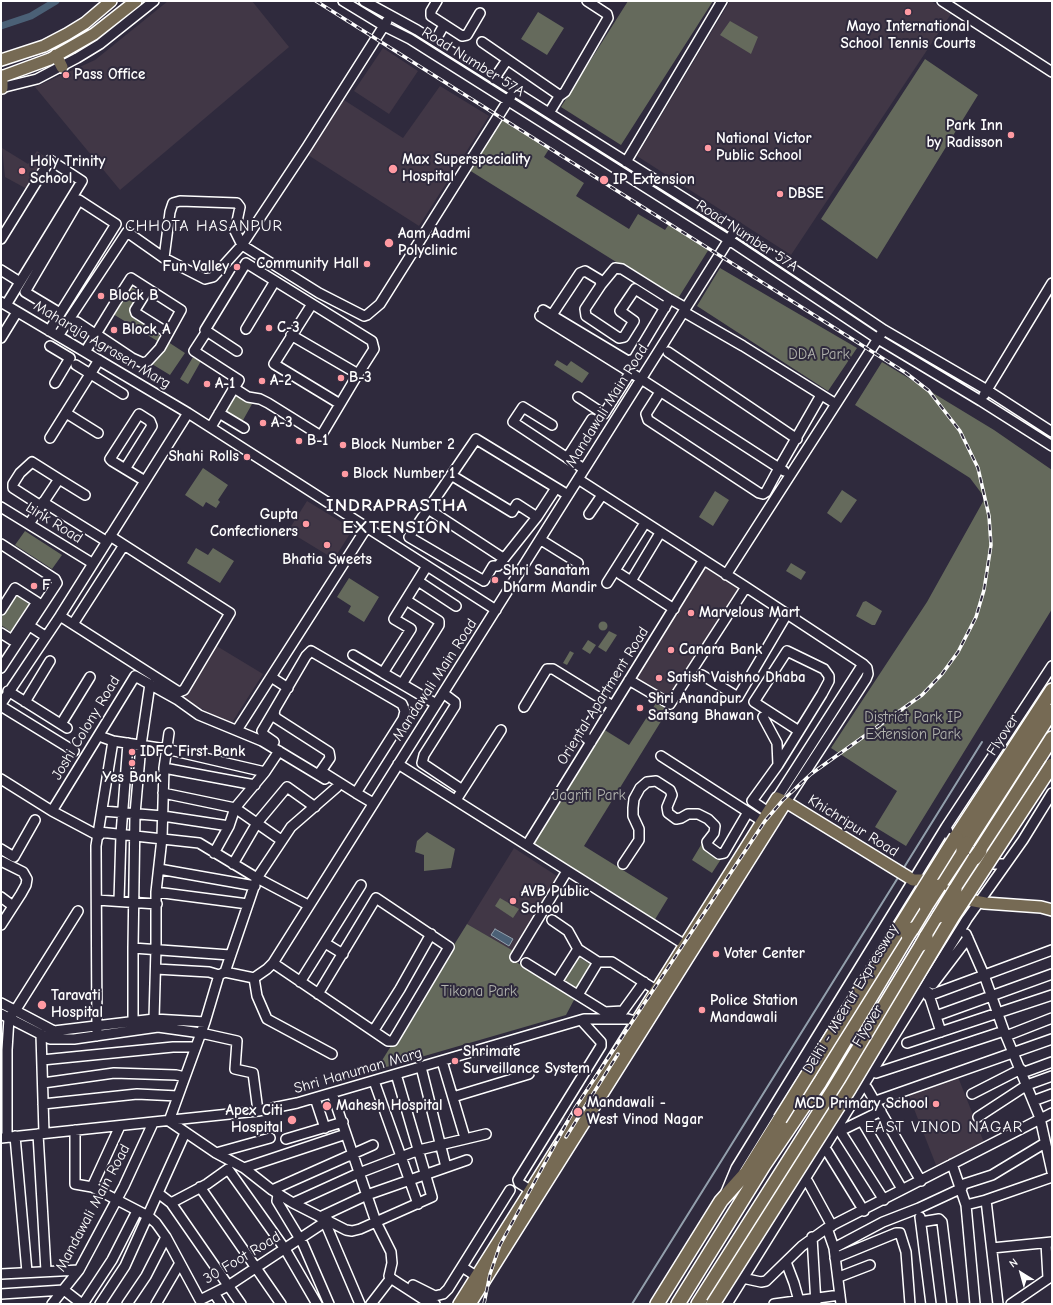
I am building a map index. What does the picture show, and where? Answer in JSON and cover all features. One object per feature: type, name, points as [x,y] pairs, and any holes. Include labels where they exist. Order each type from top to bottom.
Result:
[{"type":"highway","name":"Flyover","points":[[657,1304],[721,1201],[747,1172],[926,883],[1052,690]]},
{"type":"highway","name":"Delhi - Meerut Expressway","points":[[678,1304],[764,1165],[820,1082],[926,906],[1052,711]]},
{"type":"highway","points":[[698,1304],[834,1089],[955,890],[1052,738]]},
{"type":"highway","name":"Flyover","points":[[712,1304],[850,1088],[953,916],[1052,765]]},
{"type":"main road","points":[[1,60],[44,46],[67,34],[85,23],[111,1]]},
{"type":"main road","points":[[1,82],[56,55],[94,34],[136,1]]},
{"type":"main road","points":[[56,55],[62,67]]},
{"type":"main road","points":[[641,1023],[656,990],[689,947],[762,821],[768,812],[781,800]]},
{"type":"main road","points":[[466,1303],[781,800]]},
{"type":"main road","name":"Khichripur Road","points":[[781,800],[913,880],[923,880],[977,905],[1041,907],[1052,910]]},
{"type":"main road","points":[[466,1303],[476,1276],[530,1190],[591,1103]]},
{"type":"street","points":[[1,82],[37,79],[62,67],[100,44],[154,1]]},
{"type":"street","name":"Road Number 57A","points":[[343,1],[384,26],[410,39],[729,240],[878,339],[1052,446]]},
{"type":"street","name":"Road Number 57A","points":[[364,1],[389,17],[435,42],[549,113],[735,230],[884,330],[987,390],[1052,432]]},
{"type":"street","points":[[437,1],[430,14],[444,25],[464,36],[480,13]]},
{"type":"street","points":[[549,113],[560,95],[565,92],[608,18],[607,14],[586,1]]},
{"type":"street","points":[[626,162],[722,1]]},
{"type":"street","points":[[942,1],[1052,72]]},
{"type":"street","points":[[54,333],[127,232],[164,258],[208,279],[213,277],[242,245],[307,147],[389,17]]},
{"type":"street","points":[[435,42],[444,25]]},
{"type":"street","points":[[482,42],[560,95]]},
{"type":"street","points":[[494,79],[507,60]]},
{"type":"street","points":[[164,258],[170,212],[176,201],[237,203],[240,207],[235,231],[242,245],[319,293],[364,316],[367,315],[380,304],[514,92]]},
{"type":"street","points":[[1,239],[50,160],[82,181],[20,282],[4,304]]},
{"type":"street","points":[[54,333],[60,313],[116,224],[79,200],[25,292],[60,313]]},
{"type":"street","name":"Mandawali Main Road","points":[[254,978],[273,963],[308,905],[541,540],[584,469],[735,230]]},
{"type":"street","points":[[211,427],[219,414],[234,388],[239,380],[194,351],[207,331],[205,330],[246,263],[372,341],[374,349],[321,436],[268,403],[260,399],[248,397],[234,388]]},
{"type":"street","points":[[665,308],[635,289],[620,311],[634,321],[624,337],[618,338],[586,316],[585,309],[601,285],[615,268],[622,269],[836,404]]},
{"type":"street","points":[[552,315],[580,273],[586,271],[600,280],[601,285]]},
{"type":"street","points":[[2,272],[20,282]]},
{"type":"street","points":[[77,322],[96,334],[132,358],[143,362],[148,361],[160,348],[180,310],[131,278],[96,334],[85,352]]},
{"type":"street","points":[[246,329],[275,281]]},
{"type":"street","points":[[981,401],[1052,284]]},
{"type":"street","points":[[148,289],[136,312],[168,333]]},
{"type":"street","points":[[670,298],[634,359],[628,361],[552,315],[541,313],[630,373],[790,475]]},
{"type":"street","name":"Maharaja Agrasen Marg","points":[[4,304],[211,427],[496,610]]},
{"type":"street","points":[[312,304],[275,360],[275,365],[340,404]]},
{"type":"street","points":[[1,338],[17,312]]},
{"type":"street","points":[[726,576],[884,330]]},
{"type":"street","points":[[207,331],[237,351]]},
{"type":"street","points":[[291,334],[358,374]]},
{"type":"street","points":[[65,355],[72,344]]},
{"type":"street","points":[[50,346],[70,358],[55,383]]},
{"type":"street","points":[[668,352],[797,439]]},
{"type":"street","points":[[50,438],[99,360]]},
{"type":"street","points":[[76,365],[123,394]]},
{"type":"street","points":[[578,397],[604,414],[630,373]]},
{"type":"street","points":[[660,392],[646,414],[648,420],[759,493],[763,494],[766,492],[821,395]]},
{"type":"street","points":[[552,425],[523,407],[513,422],[584,469]]},
{"type":"street","points":[[66,413],[98,433]]},
{"type":"street","points":[[74,751],[1,705],[8,691],[60,616],[92,563],[188,413]]},
{"type":"street","points":[[126,469],[152,426],[150,421],[140,414],[137,414],[110,456],[112,461],[145,481]]},
{"type":"street","points":[[219,414],[244,428]]},
{"type":"street","points":[[567,458],[592,419]]},
{"type":"street","points":[[556,488],[537,517],[498,566],[493,566],[484,581],[409,537],[476,439],[568,495]]},
{"type":"street","points":[[60,616],[179,692],[184,690],[230,613],[124,545],[108,539],[42,504],[13,488],[13,484],[20,473],[32,462],[85,495]]},
{"type":"street","points":[[451,475],[512,512],[517,504],[537,517]]},
{"type":"street","points":[[29,524],[59,479]]},
{"type":"street","points":[[578,479],[863,664],[868,670],[866,679],[781,800]]},
{"type":"street","points":[[589,514],[602,495]]},
{"type":"street","name":"Link Road","points":[[1,507],[92,563]]},
{"type":"street","points":[[428,509],[503,558]]},
{"type":"street","points":[[607,583],[645,523]]},
{"type":"street","points":[[238,730],[367,527]]},
{"type":"street","points":[[631,581],[660,533]]},
{"type":"street","points":[[541,540],[578,563]]},
{"type":"street","points":[[1,544],[57,582],[27,624],[1,668]]},
{"type":"street","points":[[73,624],[124,545]]},
{"type":"street","name":"Oriental Apartment Road","points":[[527,845],[703,561]]},
{"type":"street","points":[[383,673],[411,629],[394,619],[427,566]]},
{"type":"street","points":[[620,574],[674,609]]},
{"type":"street","points":[[418,581],[456,606]]},
{"type":"street","points":[[629,680],[670,704],[746,587]]},
{"type":"street","points":[[1,610],[15,588],[37,602],[27,624],[12,640],[1,633]]},
{"type":"street","points":[[402,684],[440,625],[439,621],[406,600]]},
{"type":"street","points":[[702,675],[738,697],[787,614]]},
{"type":"street","points":[[27,624],[45,636]]},
{"type":"street","points":[[356,793],[403,719],[405,711],[402,704],[311,651],[306,656],[262,731],[264,735],[372,804]]},
{"type":"street","points":[[768,812],[752,801],[778,765],[822,694],[829,681],[829,676],[824,670],[787,651],[754,702],[799,731]]},
{"type":"street","points":[[353,655],[436,704]]},
{"type":"street","points":[[25,702],[50,661]]},
{"type":"street","points":[[721,1201],[736,1168],[913,880],[1052,666]]},
{"type":"street","points":[[524,707],[547,669],[553,669],[613,706]]},
{"type":"street","name":"Joshi Colony Road","points":[[52,811],[133,678],[138,676],[150,684]]},
{"type":"street","points":[[8,691],[64,726],[90,677]]},
{"type":"street","points":[[271,678],[288,688]]},
{"type":"street","points":[[135,1026],[133,902],[135,814],[141,745],[150,684],[178,700],[199,715],[238,730],[279,751],[337,787],[372,804]]},
{"type":"street","points":[[443,693],[455,702],[455,706],[424,755],[422,763],[458,787]]},
{"type":"street","points":[[591,742],[585,737],[585,732],[604,700]]},
{"type":"street","points":[[274,709],[276,718],[329,752],[330,758],[321,771]]},
{"type":"street","points":[[763,716],[777,742],[778,765]]},
{"type":"street","points":[[456,800],[501,730]]},
{"type":"street","points":[[154,1019],[156,969],[156,892],[162,838],[164,768],[169,733]]},
{"type":"street","points":[[99,736],[113,741],[166,749],[265,772]]},
{"type":"street","points":[[97,1031],[96,846],[103,811],[113,741]]},
{"type":"street","points":[[119,901],[121,834],[128,743]]},
{"type":"street","points":[[214,853],[229,826],[235,808],[255,785],[279,751]]},
{"type":"street","points":[[661,756],[762,821]]},
{"type":"street","points":[[398,764],[689,947]]},
{"type":"street","points":[[164,768],[255,785]]},
{"type":"street","points":[[1,779],[52,811],[99,834],[121,834],[199,843],[233,864],[256,882],[308,905]]},
{"type":"street","points":[[623,864],[639,840],[639,829],[633,816],[634,799],[640,788],[646,782],[656,781],[670,790],[672,795],[667,807],[668,813],[676,819],[688,814],[698,814],[708,819],[715,826],[714,833],[707,842],[708,846],[719,854],[724,853],[748,812]]},
{"type":"street","points":[[233,864],[257,823],[287,787],[315,807]]},
{"type":"street","points":[[317,1304],[285,1249],[231,1166],[216,1153],[168,1121],[256,882],[281,840],[291,827],[337,787]]},
{"type":"street","points":[[163,793],[235,808],[281,840]]},
{"type":"street","points":[[727,1304],[962,928],[1052,793]]},
{"type":"street","points":[[103,811],[163,816],[229,826]]},
{"type":"street","points":[[1,849],[14,857],[35,820]]},
{"type":"street","points":[[946,827],[950,837],[993,864],[1006,864]]},
{"type":"street","points":[[1,861],[19,869],[27,879],[26,885],[1,924]]},
{"type":"street","points":[[159,869],[256,882]]},
{"type":"street","points":[[515,957],[567,870]]},
{"type":"street","points":[[300,982],[361,885]]},
{"type":"street","points":[[156,892],[248,904]]},
{"type":"street","points":[[1,897],[13,906]]},
{"type":"street","points":[[273,963],[318,994],[374,1030],[388,1041],[393,1042],[449,947],[376,898],[318,994]]},
{"type":"street","points":[[96,900],[156,904]]},
{"type":"street","points":[[5,1016],[15,1011],[78,911]]},
{"type":"street","points":[[552,920],[568,931],[578,949],[598,962],[612,962],[656,990]]},
{"type":"street","points":[[888,922],[896,923],[938,950],[944,957]]},
{"type":"street","points":[[962,928],[984,975],[1005,1034],[1040,1118],[1052,1172]]},
{"type":"street","points":[[374,1030],[400,989],[431,934]]},
{"type":"street","points":[[732,1304],[876,1073],[928,993],[968,938]]},
{"type":"street","points":[[325,943],[343,954]]},
{"type":"street","points":[[133,948],[156,948],[230,954]]},
{"type":"street","points":[[557,982],[578,949]]},
{"type":"street","points":[[928,993],[984,975],[1052,950]]},
{"type":"street","points":[[578,995],[598,962]]},
{"type":"street","points":[[526,963],[605,1012],[623,1011],[644,982]]},
{"type":"street","points":[[156,969],[209,972],[254,978],[257,996],[267,1019],[332,1054]]},
{"type":"street","points":[[936,1016],[1052,974]]},
{"type":"street","points":[[928,993],[942,1032]]},
{"type":"street","points":[[907,1044],[1052,995]]},
{"type":"street","points":[[1,1003],[52,1035]]},
{"type":"street","points":[[5,1016],[41,1034],[74,1039],[97,1031],[135,1026],[201,1033],[237,1041],[235,1069],[253,1073],[258,1111]]},
{"type":"street","points":[[5,1016],[4,1114],[27,1272]]},
{"type":"street","points":[[876,1073],[1005,1034],[1052,1018]]},
{"type":"street","points":[[135,1026],[154,1019],[205,1022]]},
{"type":"street","name":"Shri Hanuman Marg","points":[[8,1137],[258,1111],[316,1098],[581,1020],[628,1019],[641,1023]]},
{"type":"street","points":[[530,1190],[519,1183],[518,1180],[601,1046],[601,1042],[581,1020]]},
{"type":"street","points":[[41,1034],[43,1083],[41,1134],[46,1271]]},
{"type":"street","points":[[876,1101],[1052,1039]]},
{"type":"street","points":[[42,1060],[173,1047],[196,1047]]},
{"type":"street","points":[[442,1061],[466,1138]]},
{"type":"street","points":[[972,1094],[1021,1071],[1052,1062]]},
{"type":"street","points":[[421,1067],[446,1167]]},
{"type":"street","points":[[43,1083],[114,1073],[176,1075],[185,1077]]},
{"type":"street","points":[[244,1168],[293,1204],[346,1230],[352,1231],[432,1197],[396,1074]]},
{"type":"street","points":[[452,1097],[529,1074]]},
{"type":"street","points":[[978,1117],[1027,1085],[1052,1076]]},
{"type":"street","points":[[374,1081],[418,1204]]},
{"type":"street","points":[[867,1088],[876,1101],[921,1181]]},
{"type":"street","points":[[332,1093],[376,1222],[393,1257],[389,1270],[391,1278],[426,1301],[435,1304]]},
{"type":"street","points":[[43,1104],[137,1094],[178,1096]]},
{"type":"street","points":[[1033,1101],[1052,1094]]},
{"type":"street","points":[[316,1098],[325,1128]]},
{"type":"street","points":[[840,1131],[881,1111]]},
{"type":"street","points":[[747,1279],[761,1282],[766,1281],[812,1237],[829,1227],[864,1211],[902,1189],[979,1152],[1040,1118],[1052,1113]]},
{"type":"street","points":[[862,1121],[902,1189]]},
{"type":"street","points":[[286,1139],[343,1122]]},
{"type":"street","name":"Mandawali Main Road","points":[[52,1304],[78,1270],[117,1200],[153,1123]]},
{"type":"street","points":[[92,1187],[120,1126]]},
{"type":"street","name":"30 Foot Road","points":[[75,1130],[75,1184],[92,1187],[148,1216],[156,1223],[166,1237],[201,1302],[285,1249],[325,1220],[367,1195],[467,1160]]},
{"type":"street","points":[[840,1131],[884,1200]]},
{"type":"street","points":[[100,1304],[125,1266],[186,1133]]},
{"type":"street","points":[[171,1203],[200,1187],[231,1166],[244,1168],[346,1134]]},
{"type":"street","points":[[293,1204],[359,1173],[402,1158],[419,1150],[486,1134]]},
{"type":"street","points":[[216,1153],[270,1138]]},
{"type":"street","points":[[834,1248],[883,1222],[919,1208],[961,1186],[992,1175],[1045,1143]]},
{"type":"street","points":[[275,1192],[373,1145]]},
{"type":"street","points":[[827,1151],[864,1211]]},
{"type":"street","points":[[952,1164],[961,1186],[966,1205],[976,1304]]},
{"type":"street","points":[[966,1205],[986,1200],[1052,1177]]},
{"type":"street","points":[[774,1304],[840,1299],[839,1277],[829,1227],[808,1182]]},
{"type":"street","points":[[200,1187],[281,1304]]},
{"type":"street","points":[[413,1285],[435,1296],[439,1296],[448,1289],[510,1190]]},
{"type":"street","points":[[275,1192],[277,1201],[300,1238],[329,1304]]},
{"type":"street","points":[[158,1193],[171,1203],[241,1304]]},
{"type":"street","points":[[986,1200],[998,1304]]},
{"type":"street","points":[[919,1208],[931,1304]]},
{"type":"street","points":[[1,1294],[64,1290],[82,1304],[112,1260],[137,1211]]},
{"type":"street","points":[[921,1222],[939,1219],[942,1222],[952,1304]]},
{"type":"street","points":[[325,1220],[360,1304]]},
{"type":"street","points":[[836,1258],[896,1233],[900,1233],[906,1252],[910,1304]]},
{"type":"street","points":[[127,1304],[146,1276],[166,1237]]},
{"type":"street","points":[[812,1237],[816,1301]]},
{"type":"street","points":[[992,1248],[1049,1243],[1050,1277],[1011,1304]]},
{"type":"street","points":[[786,1262],[795,1302]]},
{"type":"street","points":[[156,1304],[180,1263]]},
{"type":"street","points":[[839,1277],[870,1265]]},
{"type":"street","points":[[462,1267],[476,1276]]},
{"type":"street","points":[[1,1274],[78,1270]]},
{"type":"street","points":[[371,1304],[391,1278]]},
{"type":"street","points":[[214,1293],[221,1304]]},
{"type":"shaded area","points":[[168,1],[252,1],[289,47],[120,190],[35,87],[95,60]]},
{"type":"shaded area","points":[[730,1],[931,1],[951,14],[791,255],[637,156]]},
{"type":"shaded area","points":[[383,48],[418,71],[389,114],[354,91]]},
{"type":"shaded area","name":"Max Superspeciality Hospital","points":[[440,86],[489,116],[419,226],[308,155],[344,100],[403,138]]},
{"type":"shaded area","name":"Holy Trinity School","points":[[2,148],[28,164],[37,151],[47,158],[27,189],[5,177]]},
{"type":"shaded area","points":[[307,501],[353,529],[334,559],[288,531]]},
{"type":"shaded area","points":[[704,567],[746,594],[674,708],[667,706],[632,682]]},
{"type":"shaded area","points":[[215,645],[263,674],[231,724],[181,698]]},
{"type":"shaded area","name":"AVB Public School","points":[[514,848],[560,878],[513,951],[467,924]]},
{"type":"shaded area","points":[[956,1072],[985,1145],[936,1165],[907,1091]]},
{"type":"green space","points":[[628,1],[713,1],[621,145],[561,107]]},
{"type":"green space","points":[[538,12],[564,28],[547,55],[521,39]]},
{"type":"green space","points":[[730,21],[758,37],[751,54],[720,35]]},
{"type":"green space","points":[[925,59],[978,95],[877,259],[821,219]]},
{"type":"green space","points":[[501,119],[549,149],[544,157],[584,183],[576,196],[629,229],[638,214],[665,230],[669,224],[709,249],[677,300],[469,170]]},
{"type":"green space","name":"DDA Park","points":[[720,268],[857,348],[828,391],[697,306]]},
{"type":"green space","points":[[131,287],[143,294],[133,311],[163,329],[159,336],[185,353],[170,375],[147,361],[159,342],[113,314]]},
{"type":"green space","points":[[193,357],[201,361],[188,384],[180,379]]},
{"type":"green space","points":[[557,360],[567,366],[571,361],[589,373],[582,383],[554,365]]},
{"type":"green space","name":"District Park IP Extension Park","points":[[882,362],[994,430],[1052,470],[1052,609],[906,846],[875,827],[897,791],[831,748],[927,602],[985,498],[970,478],[855,405]]},
{"type":"green space","points":[[234,393],[252,404],[242,422],[223,411]]},
{"type":"green space","points":[[203,468],[228,485],[218,500],[220,502],[216,508],[206,502],[203,507],[185,495]]},
{"type":"green space","points":[[842,490],[857,500],[841,523],[827,513]]},
{"type":"green space","points":[[715,491],[729,500],[713,526],[699,517]]},
{"type":"green space","points":[[25,531],[62,555],[52,569],[15,545]]},
{"type":"green space","points":[[196,548],[208,555],[213,548],[234,561],[220,583],[187,563]]},
{"type":"green space","points":[[791,563],[806,572],[801,580],[786,571]]},
{"type":"green space","points":[[349,578],[379,597],[364,622],[348,612],[351,606],[337,597]]},
{"type":"green space","points":[[16,595],[30,605],[11,632],[1,625],[1,618]]},
{"type":"green space","points":[[866,601],[882,611],[875,625],[872,625],[856,616],[863,602]]},
{"type":"green space","points":[[601,622],[605,622],[607,626],[605,630],[601,630],[599,628],[599,624]]},
{"type":"green space","points":[[609,631],[617,635],[606,652],[598,647]]},
{"type":"green space","points":[[588,640],[596,645],[590,654],[582,649]]},
{"type":"green space","points":[[570,651],[574,653],[567,665],[563,663]]},
{"type":"green space","name":"Jagriti Park","points":[[656,703],[668,710],[584,846],[668,898],[654,921],[531,845],[603,729],[629,745]]},
{"type":"green space","points":[[427,832],[455,849],[451,868],[424,871],[424,855],[415,852],[417,841]]},
{"type":"green space","points":[[704,840],[725,853],[712,873],[692,860]]},
{"type":"green space","points":[[500,898],[519,909],[513,918],[495,906]]},
{"type":"green space","name":"Tikona Park","points":[[467,924],[517,953],[513,960],[575,998],[566,1015],[376,1070]]},
{"type":"green space","points":[[577,956],[593,966],[578,989],[563,979]]},
{"type":"water","points":[[495,929],[513,939],[509,946],[491,935]]},
{"type":"waterway","points":[[1,26],[31,16],[56,1]]},
{"type":"waterway","points":[[903,869],[982,742]]},
{"type":"waterway","points":[[632,1304],[899,876]]},
{"type":"tunnel","points":[[556,1117],[570,1126]]},
{"type":"railway","points":[[316,1],[906,373],[929,391],[960,431],[978,468],[989,516],[991,545],[984,590],[976,617],[958,652],[942,674],[922,695],[811,774],[783,800],[765,821],[575,1108],[500,1245],[490,1274],[484,1304]]},
{"type":"railway","points":[[566,1137],[618,1054]]},
{"type":"place","name":"Mayo International School Tennis Courts","points":[[908,12]]},
{"type":"place","name":"Pass Office","points":[[66,75]]},
{"type":"place","name":"Park Inn by Radisson","points":[[1011,135]]},
{"type":"place","name":"National Victor Public School","points":[[708,148]]},
{"type":"place","name":"Max Superspeciality Hospital","points":[[393,169]]},
{"type":"place","name":"Holy Trinity School","points":[[22,171]]},
{"type":"place","name":"IP Extension","points":[[604,180]]},
{"type":"place","name":"DBSE","points":[[780,194]]},
{"type":"place","name":"Aam Aadmi Polyclinic","points":[[389,243]]},
{"type":"place","name":"Community Hall","points":[[367,264]]},
{"type":"place","name":"Fun Valley","points":[[237,267]]},
{"type":"place","name":"Block B","points":[[101,296]]},
{"type":"place","name":"C-3","points":[[269,328]]},
{"type":"place","name":"Block A","points":[[114,330]]},
{"type":"place","name":"B-3","points":[[341,378]]},
{"type":"place","name":"A-2","points":[[262,381]]},
{"type":"place","name":"A-1","points":[[207,384]]},
{"type":"place","name":"A-3","points":[[263,423]]},
{"type":"place","name":"B-1","points":[[299,441]]},
{"type":"place","name":"Block Number 2","points":[[343,445]]},
{"type":"place","name":"Shahi Rolls","points":[[247,457]]},
{"type":"place","name":"Block Number 1","points":[[345,474]]},
{"type":"place","name":"Gupta Confectioners","points":[[306,524]]},
{"type":"place","name":"Bhatia Sweets","points":[[327,545]]},
{"type":"place","name":"Shri Sanatam Dharm Mandir","points":[[495,580]]},
{"type":"place","name":"F","points":[[34,586]]},
{"type":"place","name":"Marvelous Mart","points":[[691,613]]},
{"type":"place","name":"Canara Bank","points":[[671,650]]},
{"type":"place","name":"Satish Vaishno Dhaba","points":[[659,678]]},
{"type":"place","name":"Shri Anandpur Satsang Bhawan","points":[[640,708]]},
{"type":"place","name":"IDFC First Bank","points":[[132,752]]},
{"type":"place","name":"Yes Bank","points":[[132,763]]},
{"type":"place","name":"AVB Public School","points":[[513,901]]},
{"type":"place","name":"Voter Center","points":[[716,954]]},
{"type":"place","name":"Taravati Hospital","points":[[42,1005]]},
{"type":"place","name":"Police Station Mandawali","points":[[702,1010]]},
{"type":"place","name":"Shrimate Surveillance System","points":[[455,1061]]},
{"type":"place","name":"MCD Primary School","points":[[936,1104]]},
{"type":"place","name":"Mahesh Hospital","points":[[327,1106]]},
{"type":"place","name":"Mandawali - West Vinod Nagar","points":[[578,1112]]},
{"type":"place","name":"Apex Citi Hospital","points":[[292,1120]]},
{"type":"district","name":"CHHOTA HASANPUR","points":[[204,226]]},
{"type":"district","name":"INDRAPRASTHA EXTENSION","points":[[397,517]]},
{"type":"district","name":"EAST VINOD NAGAR","points":[[944,1127]]}]
